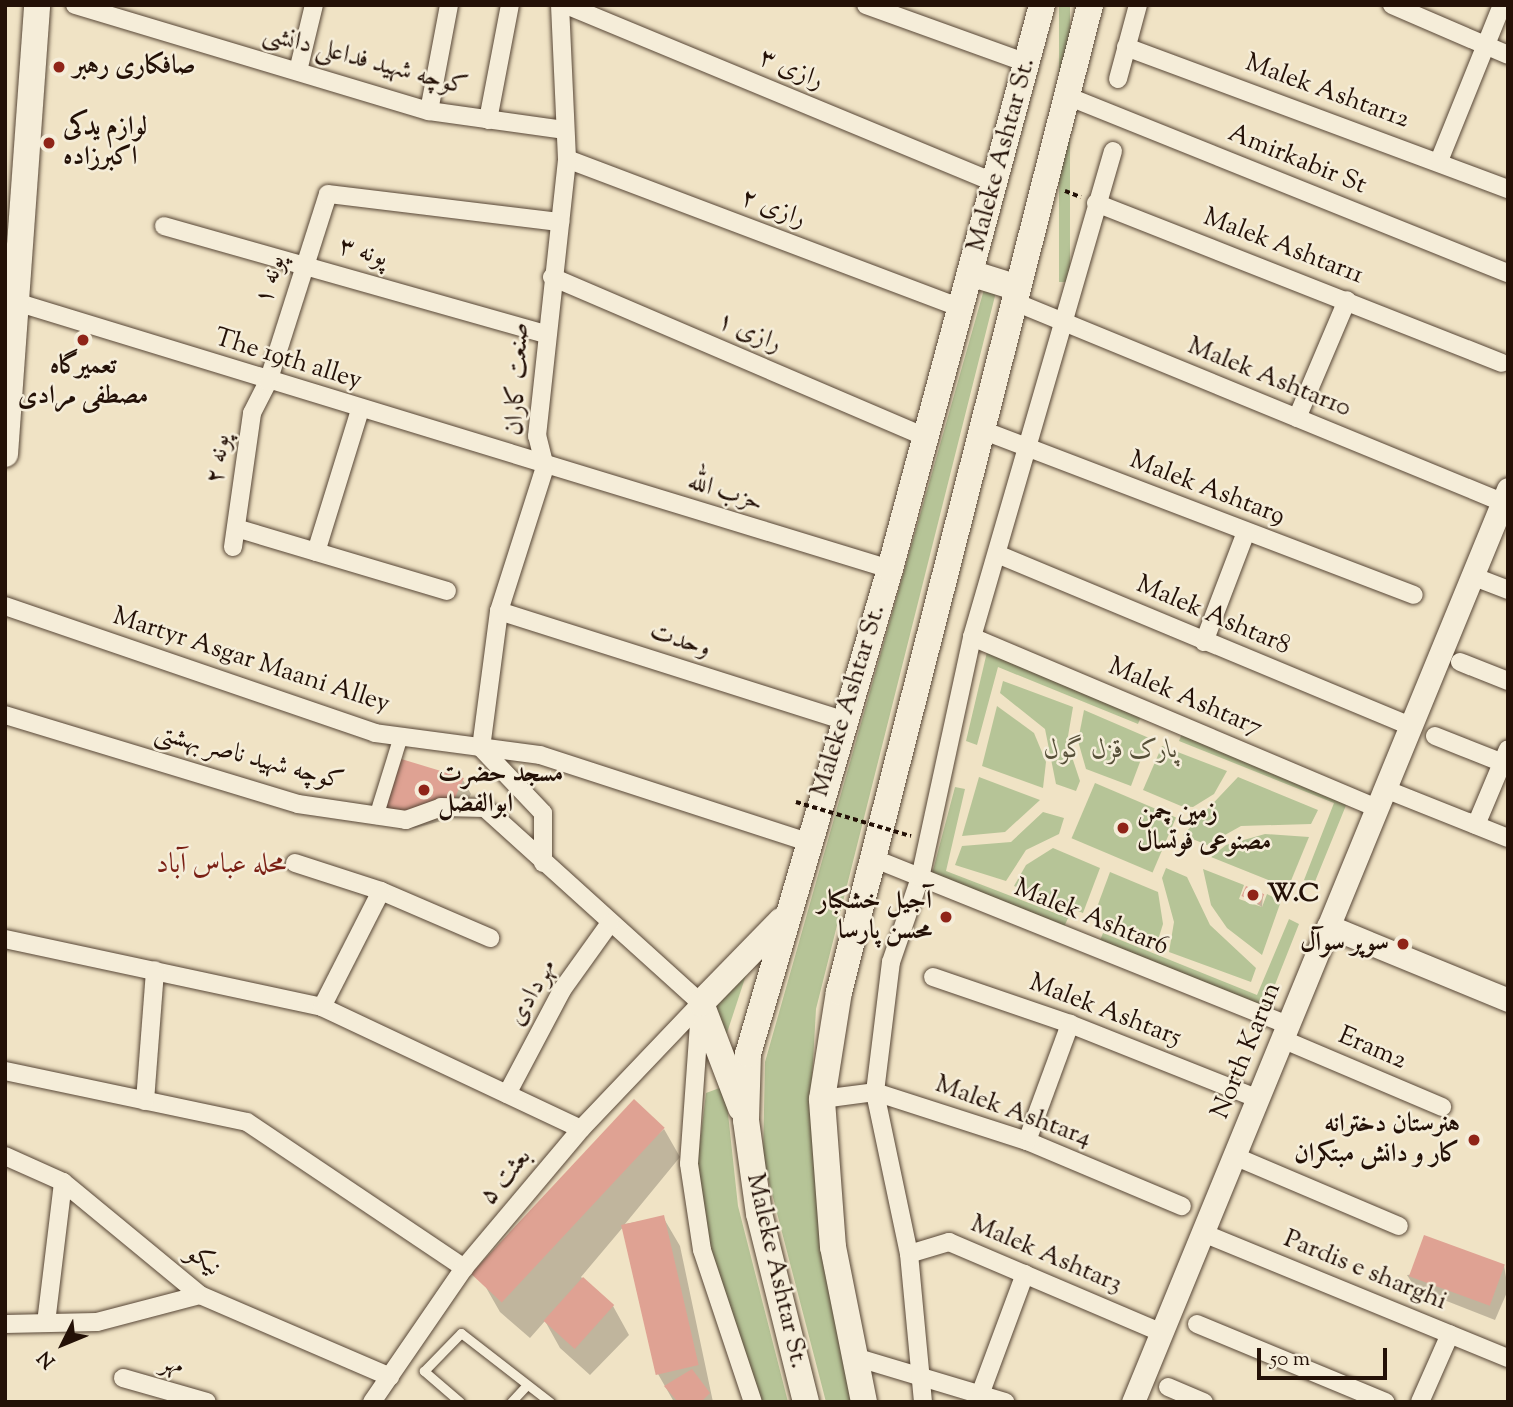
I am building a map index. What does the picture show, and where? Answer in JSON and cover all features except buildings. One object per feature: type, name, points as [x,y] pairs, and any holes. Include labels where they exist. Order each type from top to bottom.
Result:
[{"type":"main road","points":[[6,439],[37,5]]},
{"type":"main road","name":"Maleke Ashtar St.","points":[[806,1402],[759,1214],[746,1120],[748,1054],[805,841],[846,721],[890,569],[1042,5]]},
{"type":"main road","name":"Maleke Ashtar St.","points":[[864,1402],[833,1247],[821,1099],[839,992],[875,859],[1090,5]]},
{"type":"main road","points":[[970,273],[1017,295]]},
{"type":"main road","points":[[746,1120],[701,1003],[785,917]]},
{"type":"street","name":"کوچه شهید فداعلی دانشی","points":[[75,5],[429,111],[564,130]]},
{"type":"street","points":[[298,71],[314,5]]},
{"type":"street","points":[[429,111],[449,5]]},
{"type":"street","points":[[488,120],[510,5]]},
{"type":"street","name":"صنعت کاران","points":[[481,748],[499,611],[545,467],[537,436],[552,277],[567,159],[559,5]]},
{"type":"street","name":"رازی ۳","points":[[566,5],[995,183]]},
{"type":"street","points":[[866,5],[1027,63]]},
{"type":"street","points":[[1118,79],[1138,5]]},
{"type":"street","points":[[1392,5],[1508,55]]},
{"type":"street","points":[[1439,161],[1502,5]]},
{"type":"street","name":"Malek Ashtar12","points":[[1126,47],[1439,161],[1508,189]]},
{"type":"street","name":"Amirkabir St","points":[[1067,96],[1508,273]]},
{"type":"street","points":[[923,1402],[917,1378],[909,1254],[875,1092],[891,962],[920,878],[972,636],[1029,448],[1062,321],[1112,151]]},
{"type":"street","name":"رازی ۲","points":[[567,159],[961,308]]},
{"type":"street","name":"پونه ۱","points":[[268,382],[303,262],[328,194],[560,222]]},
{"type":"street","name":"Malek Ashtar11","points":[[1096,203],[1502,363]]},
{"type":"street","name":"پونه ۳","points":[[164,226],[303,262],[546,334]]},
{"type":"street","name":"رازی ۱","points":[[552,277],[926,437]]},
{"type":"street","name":"Malek Ashtar10","points":[[1017,295],[1062,321],[1297,418],[1505,495]]},
{"type":"street","points":[[1297,418],[1347,300]]},
{"type":"street","name":"The 19th alley","points":[[16,302],[545,467]]},
{"type":"street","name":"پونه ۲","points":[[233,547],[252,413],[268,382]]},
{"type":"street","points":[[316,552],[360,410]]},
{"type":"street","name":"Malek Ashtar9","points":[[982,430],[1414,595]]},
{"type":"street","name":"حزب الله","points":[[545,467],[890,569]]},
{"type":"street","name":"North Karun","points":[[1133,1402],[1505,495]]},
{"type":"street","points":[[236,528],[447,591]]},
{"type":"street","points":[[1204,642],[1246,532]]},
{"type":"street","name":"Malek Ashtar8","points":[[997,554],[1411,726]]},
{"type":"street","points":[[1472,576],[1508,590]]},
{"type":"street","name":"Martyr Asgar Maani Alley","points":[[5,606],[375,733],[540,755],[805,841]]},
{"type":"street","name":"وحدت","points":[[499,611],[846,721]]},
{"type":"street","name":"Malek Ashtar7","points":[[972,636],[1381,799],[1476,825],[1508,838]]},
{"type":"street","points":[[1460,662],[1508,681]]},
{"type":"street","name":"کوچه شهید ناصر بهشتی","points":[[5,715],[298,804],[406,820],[441,807],[485,808],[701,1003]]},
{"type":"street","points":[[376,817],[401,736]]},
{"type":"street","points":[[1435,736],[1506,759],[1476,825]]},
{"type":"street","points":[[481,748],[505,765],[543,813],[543,863]]},
{"type":"street","name":"Malek Ashtar6","points":[[875,859],[1285,1032]]},
{"type":"street","points":[[295,863],[381,891],[490,938]]},
{"type":"street","points":[[322,1007],[381,891]]},
{"type":"street","name":"مهردادی","points":[[507,1094],[562,990],[610,923]]},
{"type":"street","points":[[1328,926],[1508,1000]]},
{"type":"street","points":[[5,939],[322,1007],[581,1129]]},
{"type":"street","points":[[145,1101],[155,970]]},
{"type":"street","name":"Malek Ashtar5","points":[[933,977],[1070,1024],[1258,1099]]},
{"type":"street","points":[[701,1003],[689,1164],[702,1250],[753,1402]]},
{"type":"street","name":"بعثت ۵","points":[[372,1402],[464,1268],[581,1129],[701,1003]]},
{"type":"street","points":[[1027,1140],[1070,1024]]},
{"type":"street","name":"Eram2","points":[[1285,1032],[1442,1107]]},
{"type":"street","points":[[5,1071],[247,1122],[464,1268]]},
{"type":"street","name":"Malek Ashtar4","points":[[821,1099],[875,1092],[1027,1140],[1182,1206]]},
{"type":"street","name":"نیکو","points":[[5,1156],[63,1182],[201,1295],[390,1377]]},
{"type":"street","points":[[1234,1156],[1399,1226]]},
{"type":"street","points":[[46,1323],[63,1182]]},
{"type":"street","name":"Pardis e sharghi","points":[[1203,1233],[1450,1334],[1506,1353]]},
{"type":"street","name":"Malek Ashtar3","points":[[909,1254],[949,1242],[1161,1333]]},
{"type":"street","points":[[981,1392],[1024,1274]]},
{"type":"street","points":[[5,1324],[97,1322],[201,1295]]},
{"type":"street","points":[[1197,1324],[1385,1402]]},
{"type":"street","points":[[1420,1402],[1450,1334]]},
{"type":"street","points":[[855,1357],[917,1378],[981,1392],[1005,1402]]},
{"type":"street","name":"مهر","points":[[123,1378],[207,1402]]},
{"type":"street","points":[[1168,1387],[1204,1402]]},
{"type":"lane","points":[[460,1402],[424,1371],[461,1333],[550,1402]]},
{"type":"lane","points":[[511,1402],[526,1386]]},
{"type":"path","points":[[1045,184],[1096,203]]},
{"type":"path","points":[[796,802],[911,836]]},
{"type":"green space","points":[[1059,5],[1070,5],[1070,282],[1059,282]]},
{"type":"green space","points":[[985,286],[997,288],[816,1009],[812,1080],[855,1402],[826,1402],[763,1159],[765,1062]]},
{"type":"green space","name":"پارک قزل گول","points":[[987,652],[1142,714],[1138,724],[998,667],[977,745],[966,741]]},
{"type":"green space","name":"پارک قزل گول","points":[[1003,681],[1073,707],[1067,742],[1080,781],[1076,791],[1056,784],[1045,729],[1000,693]]},
{"type":"green space","name":"پارک قزل گول","points":[[997,706],[1034,733],[1046,762],[1043,788],[982,766]]},
{"type":"green space","name":"پارک قزل گول","points":[[1084,710],[1149,738],[1131,786],[1086,769],[1078,741]]},
{"type":"green space","name":"پارک قزل گول","points":[[1183,731],[1349,798],[1314,884],[1304,880],[1334,803],[1179,741]]},
{"type":"green space","name":"پارک قزل گول","points":[[1162,746],[1227,771],[1214,794],[1193,807],[1181,806],[1143,790]]},
{"type":"green space","name":"پارک قزل گول","points":[[979,777],[1040,800],[1005,832],[962,836]]},
{"type":"green space","name":"پارک قزل گول","points":[[1238,777],[1318,810],[1311,824],[1241,826],[1207,845],[1183,835]]},
{"type":"green space","name":"پارک قزل گول","points":[[1095,783],[1176,817],[1153,873],[1072,838]]},
{"type":"green space","points":[[955,787],[965,789],[946,871],[1068,918],[1064,927],[932,874]]},
{"type":"green space","name":"پارک قزل گول","points":[[1043,812],[1064,818],[1059,834],[1026,850],[1006,881],[955,865],[962,846],[1011,842]]},
{"type":"green space","points":[[1265,834],[1309,837],[1288,888],[1211,857],[1226,845]]},
{"type":"green space","points":[[1053,848],[1100,868],[1083,913],[1014,886],[1026,865]]},
{"type":"green space","points":[[1166,868],[1187,877],[1210,925],[1256,968],[1251,982],[1169,952],[1174,922],[1162,878]]},
{"type":"green space","points":[[1203,869],[1244,885],[1239,899],[1262,907],[1267,894],[1281,901],[1262,955],[1227,928],[1211,905]]},
{"type":"green space","points":[[1110,872],[1158,892],[1163,924],[1157,943],[1093,918]]},
{"type":"green space","points":[[1289,919],[1299,924],[1265,1010],[1099,943],[1103,933],[1257,995]]},
{"type":"green space","points":[[746,975],[725,1039],[714,1009]]},
{"type":"green space","points":[[725,1086],[738,1206],[788,1402],[761,1402],[707,1243],[697,1167],[706,1093]]},
{"type":"place","name":"صافکاری رهبر","points":[[59,67]]},
{"type":"place","name":"لوازم یدکی اکبرزاده","points":[[49,143]]},
{"type":"place","name":"تعمیرگاه مصطفی مرادی","points":[[83,340]]},
{"type":"place","name":"مسجد حضرت ابوالفضل","points":[[424,790]]},
{"type":"place","name":"زمین چمن مصنوعی فوتسال","points":[[1123,828]]},
{"type":"place","name":"W.C","points":[[1253,895]]},
{"type":"place","name":"آجیل خشکبار محسن پارسا","points":[[946,917]]},
{"type":"place","name":"سوپر سوآل","points":[[1403,944]]},
{"type":"place","name":"هنرستان دخترانه کار و دانش مبتکران","points":[[1474,1140]]},
{"type":"district","name":"محله عباس آباد","points":[[221,865]]}]
